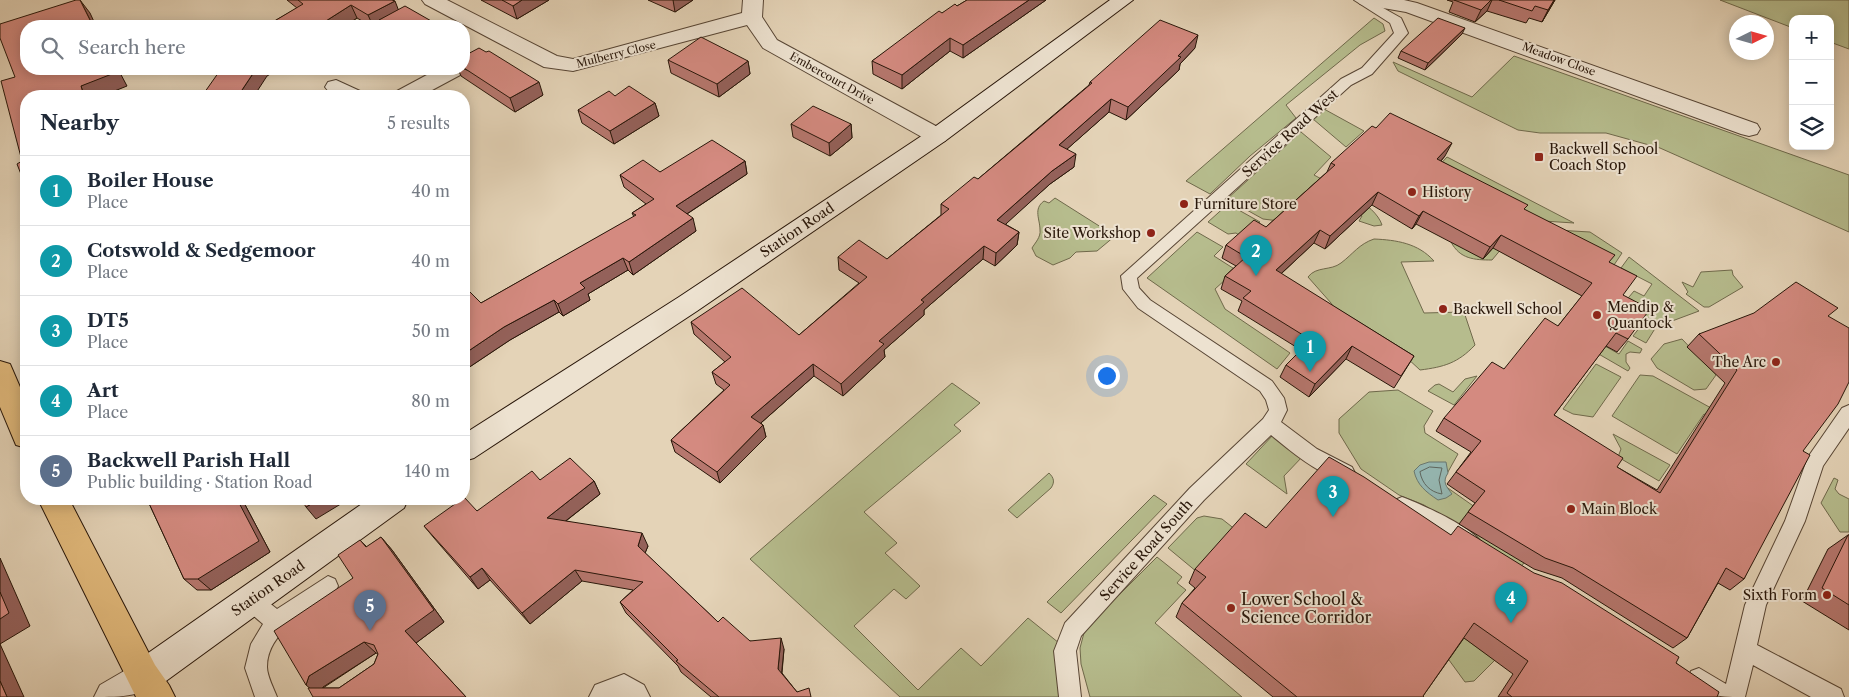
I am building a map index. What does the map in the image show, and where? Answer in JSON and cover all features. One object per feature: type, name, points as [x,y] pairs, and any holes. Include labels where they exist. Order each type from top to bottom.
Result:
[{"type":"main road","points":[[0,372],[20,421]]},
{"type":"main road","points":[[55,505],[150,687]]},
{"type":"street","name":"Mulberry Close","points":[[432,0],[448,20]]},
{"type":"street","name":"Station Road","points":[[470,446],[688,304],[937,136],[1123,0]]},
{"type":"street","name":"Meadow Close","points":[[1366,0],[1410,7],[1749,129]]},
{"type":"street","name":"Mulberry Close","points":[[477,56],[572,65],[752,8]]},
{"type":"street","name":"Embercourt Drive","points":[[752,8],[770,44],[937,136]]},
{"type":"street","points":[[416,90],[443,75]]},
{"type":"street","name":"Station Road","points":[[112,697],[150,687],[250,600],[385,505]]},
{"type":"street","points":[[607,697],[624,692],[632,697]]},
{"type":"lane","name":"Service Road West","points":[[1270,424],[1278,410],[1275,398],[1266,386],[1144,304],[1131,292],[1129,276],[1346,82],[1367,71],[1401,33],[1396,21],[1360,0]]},
{"type":"lane","points":[[1734,697],[1756,605],[1795,521],[1814,463],[1849,413]]},
{"type":"lane","points":[[1270,424],[1310,454],[1362,483]]},
{"type":"lane","name":"Service Road South","points":[[1070,697],[1065,651],[1073,630],[1197,494],[1270,424]]},
{"type":"lane","points":[[1387,498],[1444,527],[1486,553]]},
{"type":"lane","points":[[266,697],[256,668],[262,644],[276,622],[328,586]]},
{"type":"lane","points":[[250,600],[276,622]]},
{"type":"lane","points":[[1746,650],[1832,697]]},
{"type":"lane","points":[[1680,667],[1727,697]]},
{"type":"green space","points":[[1720,0],[1849,0],[1849,49],[1834,43],[1834,15],[1789,15],[1789,26],[1774,21],[1774,15],[1759,15]]},
{"type":"green space","points":[[1374,18],[1383,24],[1385,31],[1360,45],[1286,105],[1296,118],[1250,156],[1210,194],[1186,181]]},
{"type":"green space","points":[[1514,56],[1849,175],[1849,232],[1660,148],[1606,133],[1540,133],[1518,130],[1398,71],[1393,62],[1472,97]]},
{"type":"green space","points":[[1324,109],[1364,131],[1346,147],[1313,119]]},
{"type":"green space","points":[[1301,132],[1331,157],[1314,175],[1363,202],[1378,217],[1382,225],[1374,226],[1359,221],[1362,216],[1314,190],[1279,221],[1263,219],[1227,199]]},
{"type":"green space","points":[[1447,157],[1574,223],[1528,220],[1434,171]]},
{"type":"green space","points":[[1055,198],[1115,236],[1097,251],[1076,252],[1070,258],[1053,265],[1036,256],[1032,248],[1040,235],[1039,207],[1044,201],[1049,203]]},
{"type":"green space","points":[[1228,204],[1260,222],[1242,237],[1236,233],[1228,234],[1208,222]]},
{"type":"green space","points":[[1556,230],[1590,232],[1622,253],[1614,265],[1602,264]]},
{"type":"green space","points":[[1197,232],[1223,247],[1214,256],[1236,270],[1215,289],[1225,309],[1290,353],[1277,369],[1147,278]]},
{"type":"green space","points":[[1374,239],[1390,240],[1414,246],[1434,261],[1401,262],[1424,313],[1464,312],[1475,345],[1463,356],[1443,366],[1420,370],[1406,357],[1339,316],[1331,303],[1308,277],[1315,271],[1337,265],[1360,246]]},
{"type":"green space","points":[[1451,242],[1496,244],[1502,248],[1492,260],[1479,260],[1463,255]]},
{"type":"green space","points":[[1629,257],[1699,311],[1656,327],[1646,343],[1633,336],[1644,322],[1619,309],[1634,291],[1644,296],[1652,284],[1621,268]]},
{"type":"green space","points":[[1732,270],[1733,275],[1743,287],[1709,307],[1704,307],[1686,294],[1688,292],[1682,282],[1693,287],[1701,272]]},
{"type":"green space","points":[[1682,339],[1716,375],[1706,389],[1694,390],[1657,368],[1651,359],[1664,344]]},
{"type":"green space","points":[[1596,341],[1619,354],[1628,341],[1642,349],[1640,353],[1630,352],[1626,354],[1626,362],[1630,368],[1628,371],[1590,349]]},
{"type":"green space","points":[[1596,364],[1621,377],[1593,417],[1573,414],[1563,409]]},
{"type":"green space","points":[[1640,375],[1653,376],[1780,446],[1792,463],[1704,414],[1677,454],[1612,416]]},
{"type":"green space","points":[[1477,376],[1454,405],[1428,391],[1439,384],[1453,392],[1465,379]]},
{"type":"green space","points":[[952,383],[980,403],[954,425],[961,431],[864,512],[897,543],[885,553],[920,586],[906,599],[894,589],[854,626],[918,690],[961,648],[981,666],[1028,618],[1059,643],[1065,697],[900,697],[750,559]]},
{"type":"green space","points":[[1398,390],[1433,411],[1424,426],[1425,433],[1458,454],[1444,479],[1445,486],[1489,517],[1528,556],[1520,569],[1424,505],[1399,495],[1361,469],[1339,433],[1339,419],[1369,392]]},
{"type":"green space","points":[[1613,434],[1670,465],[1659,481],[1618,457],[1621,449]]},
{"type":"green space","points":[[1273,435],[1303,456],[1284,476],[1287,494],[1246,464]]},
{"type":"green space","points":[[1049,473],[1053,480],[1051,488],[1017,518],[1008,510]]},
{"type":"green space","points":[[1834,478],[1838,480],[1835,489],[1839,494],[1849,499],[1849,532],[1840,532],[1821,503]]},
{"type":"green space","points":[[1154,495],[1167,504],[1061,613],[1047,602]]},
{"type":"green space","points":[[1204,516],[1222,519],[1236,530],[1197,572],[1168,548],[1197,518]]},
{"type":"green space","points":[[1157,557],[1182,577],[1177,583],[1186,590],[1155,623],[1242,697],[1090,697],[1081,664],[1080,648],[1085,629]]},
{"type":"green space","points":[[1404,595],[1495,660],[1474,681],[1465,682],[1449,660],[1414,633]]},
{"type":"water","points":[[1429,462],[1446,462],[1448,473],[1445,481],[1452,494],[1446,498],[1438,500],[1426,491],[1417,480],[1414,471],[1420,465]]},
{"type":"building","points":[[80,0],[90,20],[20,20],[20,75],[109,75],[81,86],[82,90],[20,90],[20,153],[1,81],[15,77],[0,38],[0,24]]},
{"type":"building","points":[[298,0],[395,1],[368,15],[351,5],[327,20],[276,20],[303,4]]},
{"type":"building","points":[[502,0],[522,0],[513,6]]},
{"type":"building","points":[[967,0],[1029,0],[963,45],[950,38],[902,75],[872,61],[939,11],[942,13],[955,4],[957,6]]},
{"type":"building","points":[[1454,0],[1491,0],[1481,10]]},
{"type":"building","points":[[1499,0],[1554,0],[1548,10],[1535,6],[1532,11]]},
{"type":"building","points":[[405,6],[430,20],[379,20]]},
{"type":"building","points":[[1438,18],[1465,28],[1428,63],[1401,51]]},
{"type":"building","points":[[1160,20],[1198,35],[1178,56],[1181,57],[1128,107],[1111,99],[1059,145],[1076,154],[1052,171],[997,220],[1019,232],[996,253],[984,246],[921,300],[924,302],[879,341],[884,344],[841,384],[813,364],[751,417],[763,425],[717,472],[671,440],[730,385],[712,372],[731,357],[691,322],[742,288],[799,335],[867,277],[838,257],[859,240],[887,259],[949,209],[941,204],[974,177],[978,179],[1032,134],[1092,83],[1090,82]]},
{"type":"building","points":[[701,37],[748,61],[717,84],[668,60]]},
{"type":"building","points":[[479,48],[486,52],[489,51],[539,82],[510,98],[470,72],[470,53]]},
{"type":"building","points":[[217,75],[252,75],[242,90],[206,90]]},
{"type":"building","points":[[629,86],[655,103],[610,131],[578,110],[609,91],[615,96]]},
{"type":"building","points":[[813,106],[851,124],[829,143],[791,124]]},
{"type":"building","points":[[1390,113],[1452,143],[1437,159],[1528,205],[1524,209],[1615,255],[1609,262],[1637,276],[1623,295],[1650,309],[1628,339],[1616,333],[1554,415],[1623,458],[1617,467],[1660,493],[1737,370],[1699,334],[1754,313],[1796,282],[1838,308],[1828,316],[1849,328],[1849,382],[1838,404],[1803,451],[1810,455],[1744,579],[1726,568],[1687,638],[1573,568],[1545,558],[1468,512],[1485,491],[1456,472],[1481,441],[1444,418],[1492,362],[1504,369],[1545,318],[1558,326],[1592,283],[1501,235],[1490,247],[1423,211],[1419,216],[1378,192],[1330,236],[1320,230],[1276,270],[1414,356],[1401,376],[1352,346],[1315,384],[1286,365],[1311,340],[1243,298],[1251,291],[1225,276],[1246,257],[1226,245],[1254,220],[1266,227],[1335,165],[1331,163],[1372,126],[1376,128]]},
{"type":"building","points":[[712,140],[745,161],[676,206],[693,218],[629,262],[623,258],[580,283],[585,288],[558,304],[554,300],[504,327],[470,350],[470,292],[481,303],[636,215],[632,213],[654,199],[620,175],[643,160],[660,172]]},
{"type":"building","points":[[1329,457],[1364,477],[1451,535],[1458,526],[1534,573],[1562,583],[1679,657],[1676,663],[1719,692],[1717,697],[1512,697],[1507,693],[1528,661],[1474,623],[1424,697],[1297,697],[1182,603],[1206,577],[1195,569],[1245,513],[1266,528]]},
{"type":"building","points":[[570,458],[594,481],[547,518],[642,533],[638,546],[718,622],[723,617],[750,641],[781,638],[778,669],[797,692],[809,688],[811,697],[719,697],[676,661],[678,660],[620,602],[643,582],[575,570],[522,613],[482,568],[470,577],[424,526],[454,505],[470,505],[470,503],[477,511],[532,471],[540,480]]},
{"type":"building","points":[[150,505],[240,505],[259,541],[198,579],[184,579]]},
{"type":"building","points":[[1849,535],[1849,605],[1822,588]]},
{"type":"building","points":[[381,537],[434,610],[405,631],[466,697],[313,697],[308,688],[339,688],[374,664],[378,654],[374,645],[364,642],[309,676],[306,685],[274,631],[353,578],[338,555],[360,540],[366,547]]},
{"type":"building","points":[[0,592],[9,613],[0,619]]},
{"type":"building","points":[[0,681],[7,697],[0,697]]},
{"type":"place","name":"Backwell School Coach Stop","points":[[1539,157]]},
{"type":"place","name":"History","points":[[1412,192]]},
{"type":"place","name":"Furniture Store","points":[[1184,204]]},
{"type":"place","name":"Site Workshop","points":[[1151,233]]},
{"type":"place","name":"Cotswold & Sedgemoor","points":[[1256,276]]},
{"type":"place","name":"Backwell School","points":[[1443,309]]},
{"type":"place","name":"Mendip & Quantock","points":[[1597,315]]},
{"type":"place","name":"The Arc","points":[[1776,362]]},
{"type":"place","name":"Boiler House","points":[[1310,372]]},
{"type":"place","name":"Main Block","points":[[1571,509]]},
{"type":"place","name":"DT5","points":[[1333,517]]},
{"type":"place","name":"Sixth Form","points":[[1827,595]]},
{"type":"place","name":"Lower School & Science Corridor","points":[[1231,608]]},
{"type":"place","name":"Art","points":[[1511,623]]},
{"type":"place","name":"Backwell Parish Hall","points":[[370,631]]}]
